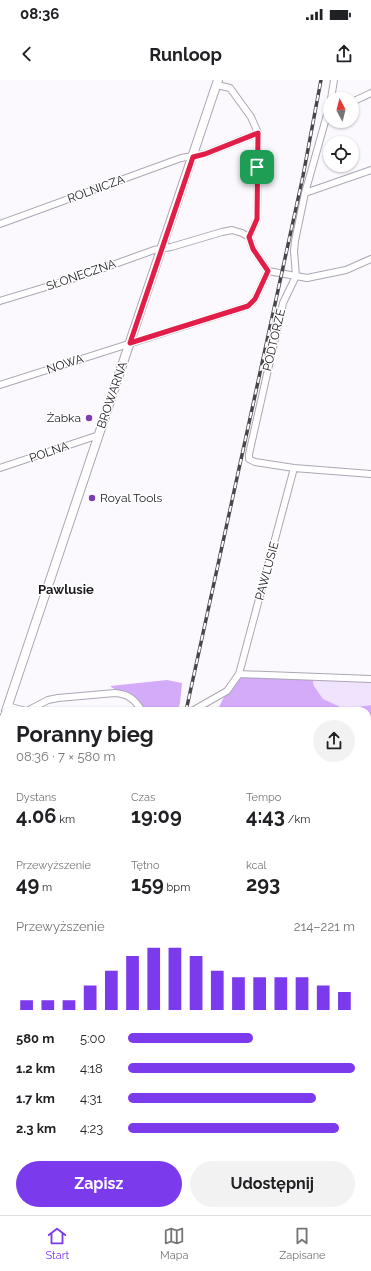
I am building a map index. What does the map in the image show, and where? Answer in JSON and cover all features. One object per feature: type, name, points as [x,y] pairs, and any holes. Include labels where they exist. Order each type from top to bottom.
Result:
[{"type":"street","points":[[332,92],[334,80]]},
{"type":"street","points":[[218,82],[230,88],[251,117],[258,133],[257,219],[249,237],[253,249],[268,271],[307,278],[346,270],[371,259]]},
{"type":"street","name":"BROWARNA","points":[[7,707],[218,82]]},
{"type":"street","points":[[359,99],[371,93]]},
{"type":"street","points":[[296,276],[294,251],[305,193],[324,128]]},
{"type":"street","name":"ROLNICZA","points":[[0,224],[157,166],[181,158],[205,154],[258,133]]},
{"type":"street","points":[[305,193],[371,170]]},
{"type":"street","name":"SŁONECZNA","points":[[0,301],[79,277],[154,250],[232,230],[249,237]]},
{"type":"street","name":"NOWA","points":[[0,385],[248,306],[255,299],[268,271]]},
{"type":"street","name":"PODTORZE","points":[[296,276],[283,303],[249,459],[254,462],[294,468],[371,474]]},
{"type":"street","name":"POLNA","points":[[0,468],[98,435]]},
{"type":"street","name":"PAWLUSIE","points":[[239,674],[294,468]]},
{"type":"street","points":[[199,707],[227,691],[239,674],[371,679]]},
{"type":"street","points":[[34,707],[48,700],[58,698],[116,693],[130,697],[139,707]]},
{"type":"shaded area","points":[[239,674],[312,677],[314,686],[323,699],[341,707],[219,707],[227,691]]},
{"type":"shaded area","points":[[312,677],[371,679],[371,705],[341,707],[323,699],[314,686]]},
{"type":"shaded area","points":[[167,680],[182,683],[179,707],[145,707],[141,705],[132,695],[110,686]]},
{"type":"shaded area","points":[[371,705],[371,707],[358,707]]},
{"type":"railway","points":[[187,707],[303,176],[321,80]]},
{"type":"place","name":"Żabka","points":[[89,418]]},
{"type":"place","name":"Royal Tools","points":[[92,498]]},
{"type":"district","name":"Pawlusie","points":[[66,589]]},
{"type":"route","points":[[258,133],[257,167],[257,219],[253,231],[249,237],[253,249],[268,271],[255,299],[248,306],[130,343],[193,157],[205,154],[258,133]]}]
